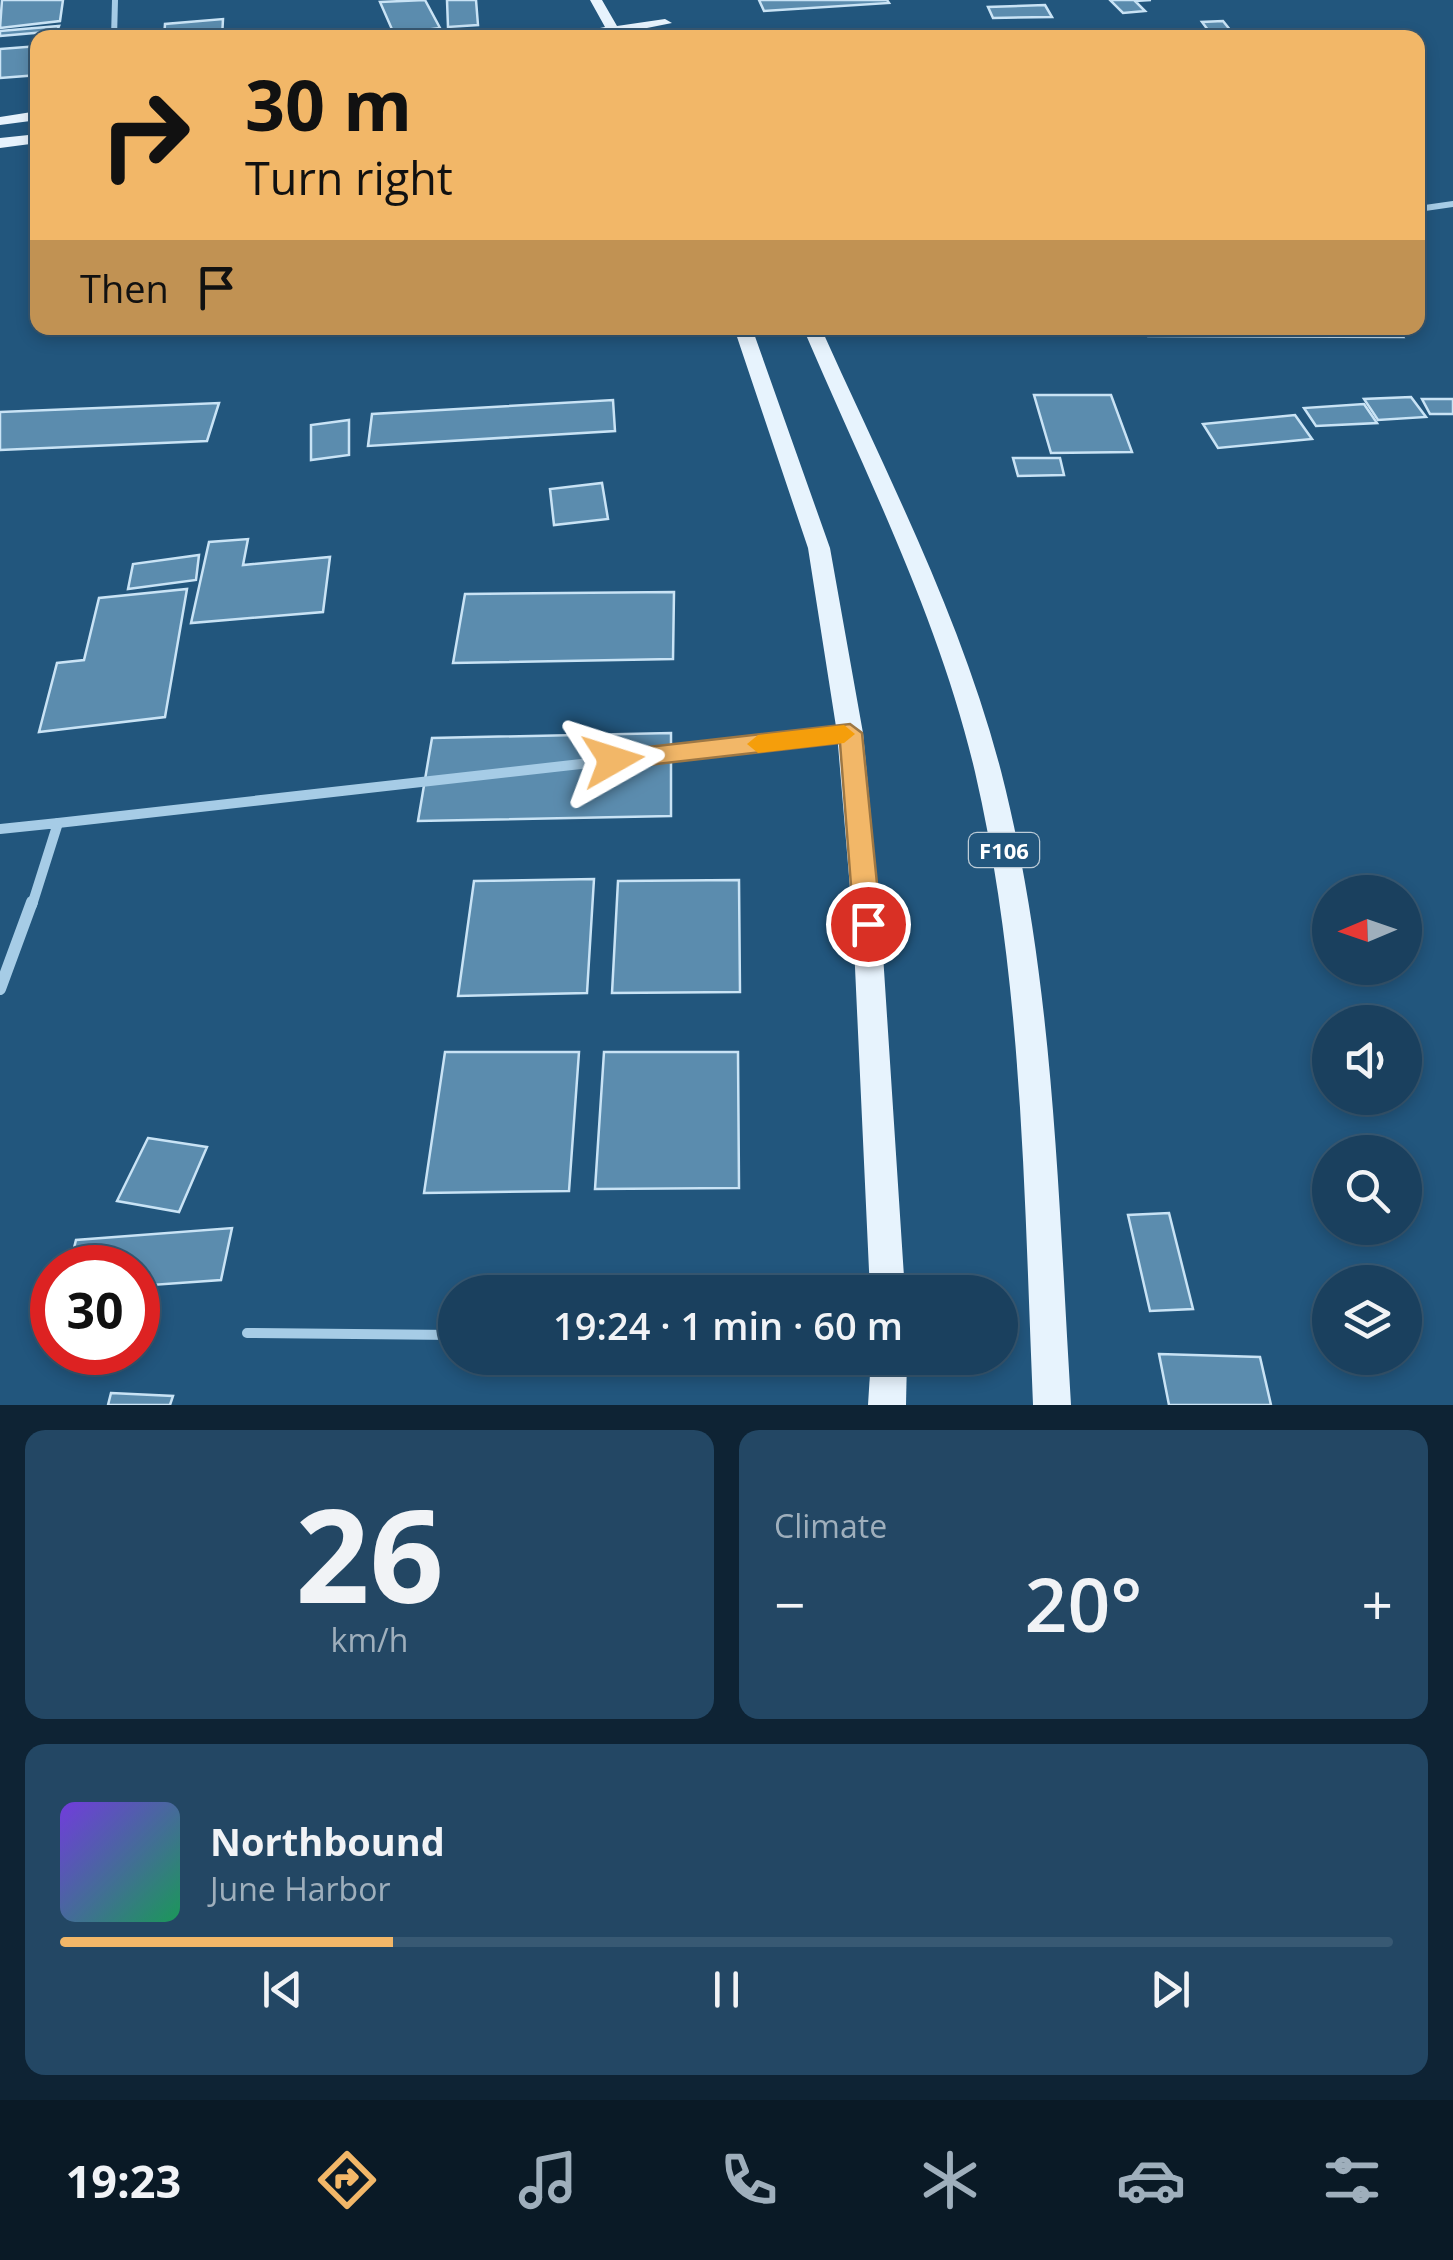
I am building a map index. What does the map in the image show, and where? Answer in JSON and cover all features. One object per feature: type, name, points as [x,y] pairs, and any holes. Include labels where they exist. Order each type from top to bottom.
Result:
[{"type":"main road","points":[[596,0],[614,30]]},
{"type":"main road","points":[[625,30],[662,17],[668,30]]},
{"type":"main road","points":[[0,121],[30,116]]},
{"type":"main road","points":[[0,143],[30,139]]},
{"type":"main road","points":[[745,335],[819,548],[850,733],[868,924],[887,1275]]},
{"type":"main road","name":"F106","points":[[815,335],[957,667],[988,770],[1011,884],[1031,1023],[1052,1405]]},
{"type":"main road","points":[[887,1405],[888,1375]]},
{"type":"street","points":[[114,30],[115,0]]},
{"type":"street","points":[[1425,208],[1453,204]]},
{"type":"street","points":[[0,829],[850,733]]},
{"type":"street","points":[[0,990],[58,823]]},
{"type":"lane","points":[[247,1334],[438,1335]]},
{"type":"building","points":[[2,0],[63,0],[60,21],[0,28]]},
{"type":"building","points":[[425,0],[440,28],[392,30],[380,2]]},
{"type":"building","points":[[447,0],[476,0],[478,25],[448,27]]},
{"type":"building","points":[[759,0],[887,0],[889,3],[764,11]]},
{"type":"building","points":[[1110,0],[1151,0],[1135,1],[1145,11],[1123,13]]},
{"type":"building","points":[[1045,5],[1052,17],[993,18],[988,7]]},
{"type":"building","points":[[223,19],[222,30],[165,30],[165,24]]},
{"type":"building","points":[[1223,21],[1230,30],[1208,30],[1202,22]]},
{"type":"building","points":[[59,26],[57,30],[0,36],[0,31]]},
{"type":"building","points":[[30,47],[30,76],[0,78],[0,49]]},
{"type":"building","points":[[1402,335],[1403,337],[1148,336]]},
{"type":"building","points":[[1034,395],[1111,395],[1132,452],[1051,453]]},
{"type":"building","points":[[1411,397],[1426,417],[1378,420],[1364,399]]},
{"type":"building","points":[[1422,399],[1453,399],[1453,414],[1430,414]]},
{"type":"building","points":[[613,400],[615,431],[368,446],[372,414]]},
{"type":"building","points":[[219,403],[207,441],[0,450],[0,412]]},
{"type":"building","points":[[1364,404],[1377,423],[1316,426],[1304,408]]},
{"type":"building","points":[[1295,415],[1312,439],[1218,448],[1203,424]]},
{"type":"building","points":[[349,420],[349,455],[311,460],[311,425]]},
{"type":"building","points":[[1013,458],[1060,458],[1064,475],[1018,476]]},
{"type":"building","points":[[602,483],[608,519],[554,525],[550,489]]},
{"type":"building","points":[[248,539],[243,565],[330,557],[323,612],[191,623],[209,542]]},
{"type":"building","points":[[199,555],[196,580],[128,589],[133,564]]},
{"type":"building","points":[[187,589],[165,717],[39,732],[57,663],[84,660],[99,598]]},
{"type":"building","points":[[674,592],[673,659],[453,663],[465,594]]},
{"type":"building","points":[[671,733],[671,816],[418,821],[432,738]]},
{"type":"building","points":[[594,879],[587,993],[458,996],[474,881]]},
{"type":"building","points":[[739,880],[740,992],[612,993],[618,881]]},
{"type":"building","points":[[445,1052],[579,1052],[569,1191],[424,1193]]},
{"type":"building","points":[[604,1052],[738,1052],[739,1188],[595,1189]]},
{"type":"building","points":[[148,1138],[207,1147],[179,1212],[117,1201]]},
{"type":"building","points":[[1169,1213],[1193,1309],[1150,1311],[1128,1215]]},
{"type":"building","points":[[232,1228],[221,1280],[160,1284],[160,1245],[75,1245],[76,1240]]},
{"type":"building","points":[[1159,1354],[1260,1357],[1271,1405],[1169,1405]]},
{"type":"building","points":[[111,1393],[173,1396],[170,1405],[108,1405]]},
{"type":"slow traffic","points":[[758,744],[844,734]]},
{"type":"route","points":[[613,760],[850,733],[868,924]]}]
